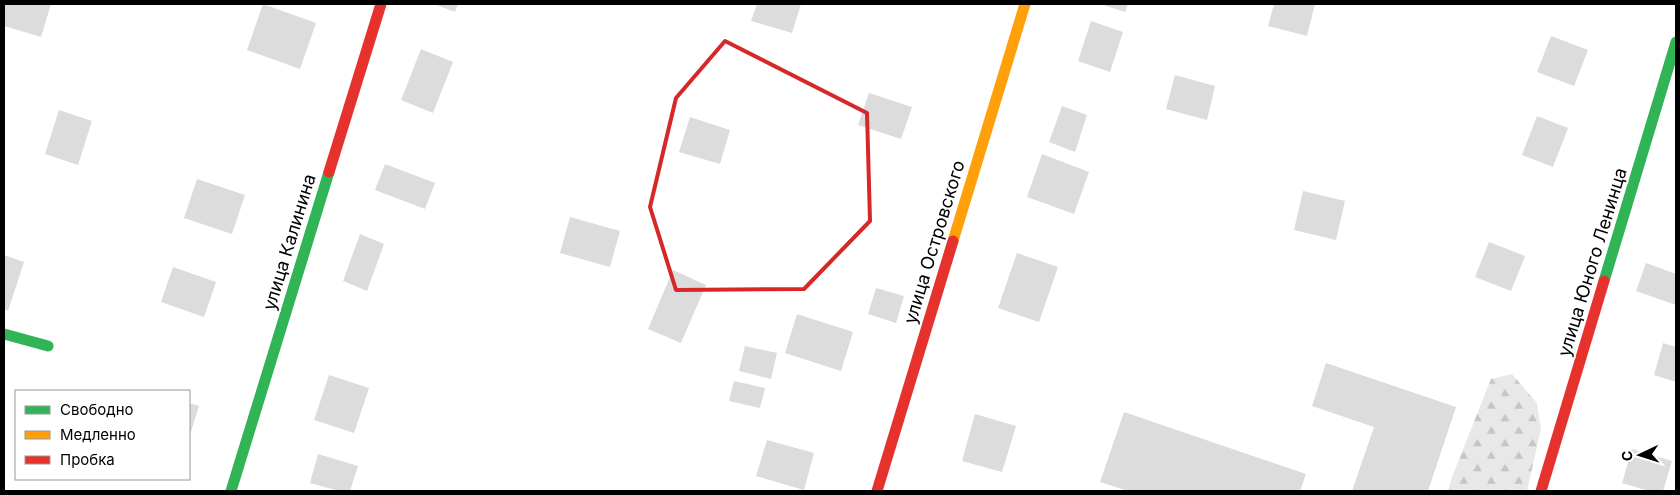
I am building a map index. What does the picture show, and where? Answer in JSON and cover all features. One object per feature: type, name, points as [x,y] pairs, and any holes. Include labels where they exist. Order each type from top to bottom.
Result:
[{"type":"street","name":"улица Калинина","points":[[231,491],[381,4]]},
{"type":"street","name":"улица Островского","points":[[877,491],[1024,4]]},
{"type":"street","name":"улица Юного Ленинца","points":[[1540,491],[1676,42]]},
{"type":"street","points":[[4,334],[48,346]]},
{"type":"highlighted area","points":[[725,41],[867,113],[870,221],[804,289],[676,290],[650,207],[676,98]]},
{"type":"green space","points":[[1512,374],[1537,403],[1541,429],[1527,491],[1448,491],[1491,379]]},
{"type":"building","points":[[4,4],[51,4],[41,37],[4,26]]},
{"type":"building","points":[[263,4],[316,23],[300,69],[247,50]]},
{"type":"building","points":[[434,4],[458,4],[455,12]]},
{"type":"building","points":[[757,4],[801,4],[792,33],[751,21]]},
{"type":"building","points":[[1100,4],[1128,4],[1125,12]]},
{"type":"building","points":[[1274,4],[1315,4],[1307,36],[1268,26]]},
{"type":"building","points":[[1091,21],[1123,32],[1110,72],[1078,61]]},
{"type":"building","points":[[1551,36],[1588,50],[1574,86],[1537,72]]},
{"type":"building","points":[[421,49],[453,62],[433,113],[401,100]]},
{"type":"building","points":[[1175,75],[1215,86],[1207,120],[1166,109]]},
{"type":"building","points":[[869,93],[912,107],[901,139],[858,125]]},
{"type":"building","points":[[1062,106],[1087,115],[1075,152],[1049,142]]},
{"type":"building","points":[[59,110],[92,121],[78,165],[45,154]]},
{"type":"building","points":[[1537,116],[1568,128],[1553,167],[1522,155]]},
{"type":"building","points":[[690,117],[730,130],[720,164],[679,152]]},
{"type":"building","points":[[1042,154],[1089,172],[1074,214],[1027,197]]},
{"type":"building","points":[[385,164],[435,183],[425,209],[375,190]]},
{"type":"building","points":[[197,179],[245,195],[232,234],[184,218]]},
{"type":"building","points":[[1303,191],[1345,201],[1336,240],[1294,230]]},
{"type":"building","points":[[570,217],[620,231],[610,267],[560,253]]},
{"type":"building","points":[[360,234],[384,244],[367,291],[343,281]]},
{"type":"building","points":[[1489,242],[1525,256],[1511,291],[1475,277]]},
{"type":"building","points":[[1017,253],[1058,267],[1039,322],[998,308]]},
{"type":"building","points":[[4,255],[24,262],[8,311],[4,309]]},
{"type":"building","points":[[1646,263],[1676,274],[1676,305],[1636,291]]},
{"type":"building","points":[[173,267],[216,282],[204,317],[161,302]]},
{"type":"building","points":[[673,270],[706,285],[681,343],[648,329]]},
{"type":"building","points":[[876,288],[904,296],[896,323],[868,314]]},
{"type":"building","points":[[797,314],[853,332],[841,371],[785,353]]},
{"type":"building","points":[[1663,343],[1676,347],[1676,382],[1654,375]]},
{"type":"building","points":[[745,346],[777,353],[771,379],[739,371]]},
{"type":"building","points":[[1326,363],[1456,407],[1428,491],[1352,491],[1374,427],[1312,406]]},
{"type":"building","points":[[329,375],[369,388],[354,433],[314,420]]},
{"type":"building","points":[[734,381],[765,388],[760,408],[729,401]]},
{"type":"building","points":[[190,403],[199,406],[190,435]]},
{"type":"building","points":[[1124,412],[1306,474],[1300,491],[1128,491],[1100,482]]},
{"type":"building","points":[[975,414],[1016,426],[1002,472],[962,461]]},
{"type":"building","points":[[767,440],[814,453],[804,490],[756,476]]},
{"type":"building","points":[[1632,449],[1672,461],[1663,491],[1649,491],[1622,483]]},
{"type":"building","points":[[318,454],[358,466],[350,491],[339,491],[310,483]]},
{"type":"traffic: fast","points":[[1604,281],[1676,42]]},
{"type":"traffic: fast","points":[[231,491],[329,172]]},
{"type":"traffic: fast","points":[[4,334],[48,346]]},
{"type":"traffic: slow","points":[[953,241],[1025,4]]},
{"type":"traffic: jam","points":[[329,172],[381,4]]},
{"type":"traffic: jam","points":[[877,491],[953,241]]},
{"type":"traffic: jam","points":[[1541,491],[1604,281]]}]
